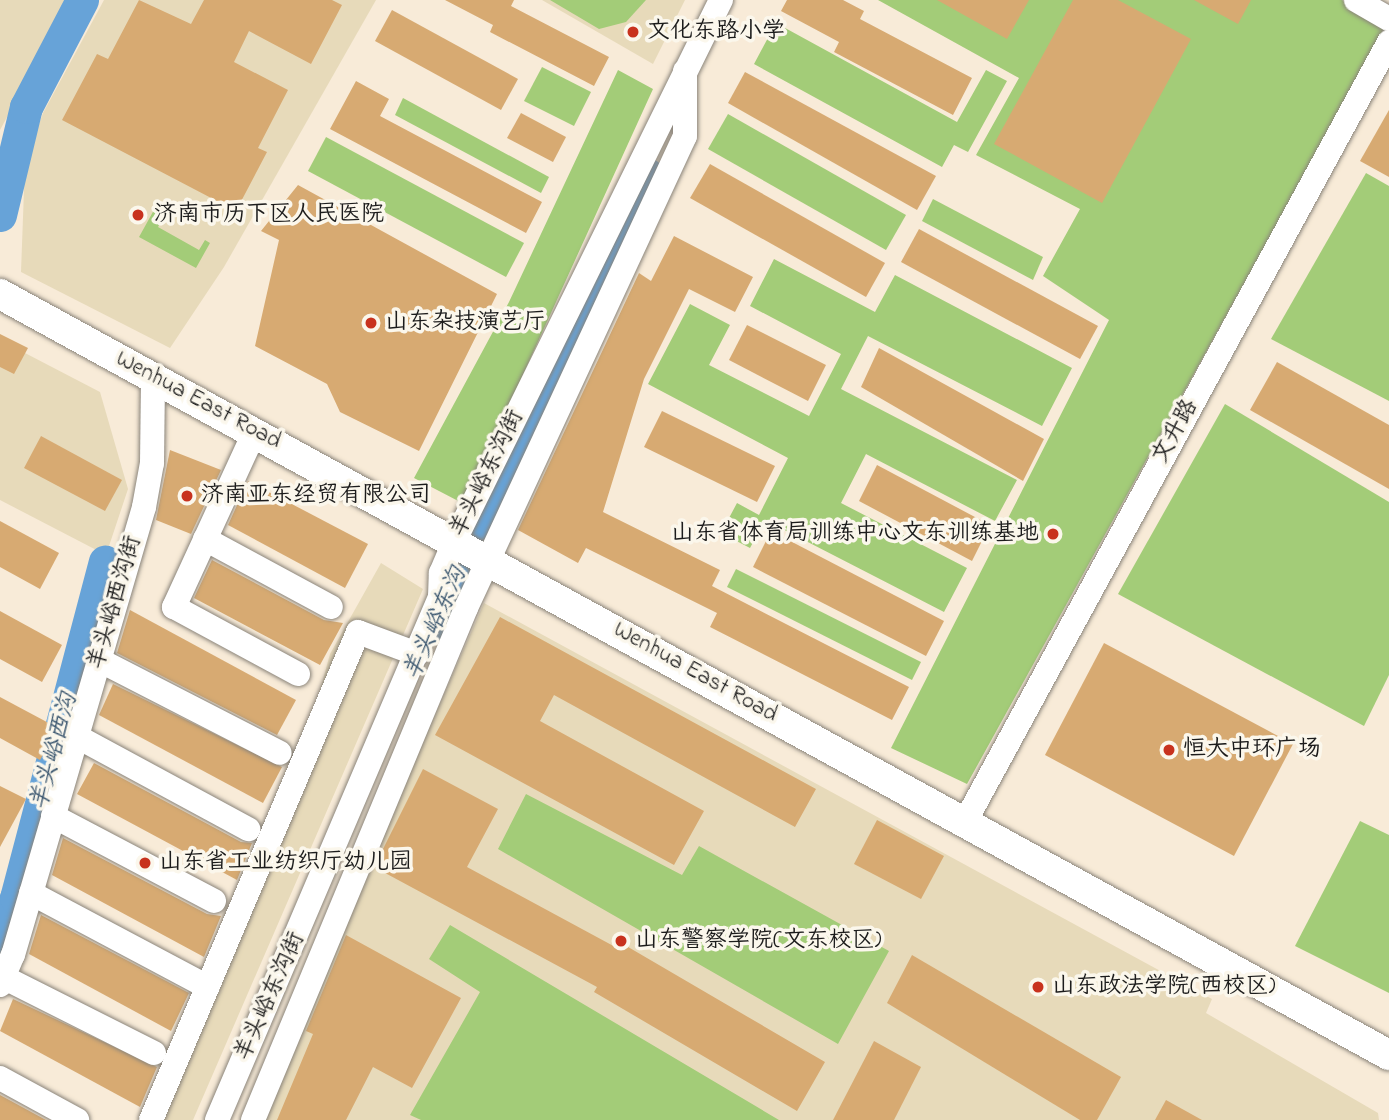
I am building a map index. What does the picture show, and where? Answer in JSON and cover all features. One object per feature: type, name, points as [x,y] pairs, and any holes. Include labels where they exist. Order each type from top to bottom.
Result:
[{"type":"main road","name":"Wenhua East Road","points":[[0,293],[456,540],[1389,1055]]},
{"type":"street","name":"羊头峪东沟街","points":[[217,1120],[417,654],[440,597],[441,573],[721,0]]},
{"type":"street","points":[[1356,0],[1389,19]]},
{"type":"street","name":"文升路","points":[[965,822],[1389,42]]},
{"type":"street","name":"羊头峪东沟街","points":[[253,1120],[488,558],[685,136],[685,70]]},
{"type":"street","name":"羊头峪西沟街","points":[[2,981],[31,893],[146,496],[152,463],[153,376]]},
{"type":"street","points":[[255,431],[174,607],[298,674]]},
{"type":"street","points":[[205,539],[331,607]]},
{"type":"street","points":[[151,1120],[358,632],[417,654]]},
{"type":"street","points":[[99,660],[280,753]]},
{"type":"street","points":[[76,736],[247,829]]},
{"type":"street","points":[[53,816],[214,901]]},
{"type":"street","points":[[31,893],[208,987]]},
{"type":"street","points":[[2,981],[154,1053]]},
{"type":"street","points":[[0,1078],[76,1120]]},
{"type":"shaded area","points":[[0,0],[71,0],[0,130]]},
{"type":"shaded area","name":"济南市历下区人民医院","points":[[104,0],[376,0],[224,267],[170,348],[21,272],[25,163],[43,113]]},
{"type":"shaded area","name":"文化东路小学","points":[[542,0],[685,0],[653,64]]},
{"type":"shaded area","points":[[0,340],[100,392],[128,489],[106,555],[0,500]]},
{"type":"shaded area","points":[[381,563],[423,589],[193,1120],[145,1120],[314,712],[330,654]]},
{"type":"shaded area","name":"山东警察学院(文东校区)","points":[[484,603],[1212,999],[1206,1013],[1378,1113],[1379,1120],[257,1120]]},
{"type":"green space","points":[[550,0],[646,0],[626,22],[599,29]]},
{"type":"green space","name":"山东省体育局训练中心文东训练基地","points":[[878,0],[1342,0],[1387,25],[967,784],[891,748],[1109,320],[1043,276],[1080,209],[976,155],[1019,78]]},
{"type":"green space","points":[[776,23],[957,122],[986,70],[1007,81],[968,152],[954,145],[942,167],[754,64]]},
{"type":"green space","points":[[542,67],[591,92],[574,126],[524,101]]},
{"type":"green space","points":[[618,70],[653,89],[464,504],[414,478],[509,302]]},
{"type":"green space","points":[[403,98],[549,177],[541,193],[395,115]]},
{"type":"green space","points":[[728,114],[906,215],[886,250],[708,149]]},
{"type":"green space","points":[[326,137],[524,243],[506,277],[308,171]]},
{"type":"green space","points":[[1366,173],[1389,186],[1389,401],[1271,339]]},
{"type":"green space","points":[[933,199],[1043,257],[1033,280],[922,221]]},
{"type":"green space","points":[[154,210],[164,216],[158,227],[199,250],[205,240],[210,243],[196,268],[139,237]]},
{"type":"green space","points":[[774,259],[875,312],[895,275],[1072,368],[1042,426],[868,336],[841,389],[1017,480],[995,521],[866,454],[841,503],[967,568],[944,612],[765,520],[750,548],[721,533],[737,503],[759,515],[788,458],[648,384],[690,304],[730,325],[709,365],[809,416],[841,354],[750,306]]},
{"type":"green space","points":[[1225,404],[1389,502],[1389,675],[1364,726],[1118,594]]},
{"type":"green space","points":[[736,569],[921,662],[912,680],[727,587]]},
{"type":"green space","points":[[526,794],[682,875],[699,846],[889,951],[838,1044],[498,849]]},
{"type":"green space","points":[[1360,821],[1389,835],[1389,993],[1295,946]]},
{"type":"green space","points":[[450,925],[779,1120],[421,1120],[410,1115],[480,992],[429,959]]},
{"type":"building","points":[[139,0],[191,24],[204,0],[332,0],[342,5],[311,64],[249,31],[234,62],[288,90],[258,148],[267,152],[236,211],[62,120],[97,54],[108,59]]},
{"type":"building","points":[[445,0],[514,0],[511,6],[609,57],[594,86],[490,32],[493,25]]},
{"type":"building","points":[[787,0],[843,0],[864,11],[860,19],[972,78],[953,115],[834,52],[839,42],[781,11]]},
{"type":"building","points":[[937,0],[1029,0],[1007,39]]},
{"type":"building","points":[[1073,0],[1118,0],[1191,39],[1102,203],[994,144]]},
{"type":"building","points":[[1194,0],[1251,0],[1238,24]]},
{"type":"building","points":[[392,10],[518,79],[501,110],[375,41]]},
{"type":"building","points":[[745,72],[936,176],[917,210],[728,103]]},
{"type":"building","points":[[356,81],[389,99],[380,116],[542,202],[526,233],[330,129]]},
{"type":"building","points":[[1389,110],[1389,177],[1360,161]]},
{"type":"building","points":[[521,113],[566,137],[553,162],[507,138]]},
{"type":"building","points":[[710,164],[885,263],[866,297],[690,198]]},
{"type":"building","name":"山东杂技演艺厅","points":[[298,185],[497,294],[419,451],[340,412],[327,384],[255,346],[279,240],[261,231]]},
{"type":"building","points":[[919,229],[1098,326],[1080,359],[901,262]]},
{"type":"building","points":[[674,236],[753,277],[735,312],[689,289],[644,379],[603,512],[720,570],[712,586],[909,687],[892,720],[710,627],[717,613],[586,548],[578,563],[518,530],[639,273],[651,281]]},
{"type":"building","points":[[747,325],[826,365],[808,401],[729,360]]},
{"type":"building","points":[[0,334],[28,348],[14,374],[0,367]]},
{"type":"building","points":[[879,348],[1044,439],[1023,481],[861,387]]},
{"type":"building","points":[[1277,362],[1389,425],[1389,489],[1250,410]]},
{"type":"building","points":[[662,411],[775,466],[757,502],[644,447]]},
{"type":"building","points":[[41,436],[122,480],[105,511],[24,468]]},
{"type":"building","name":"济南亚东经贸有限公司","points":[[170,450],[221,470],[191,534],[156,520]]},
{"type":"building","points":[[877,465],[990,525],[972,561],[859,501]]},
{"type":"building","points":[[248,481],[368,544],[345,588],[228,525]]},
{"type":"building","points":[[0,521],[59,553],[40,589],[0,567]]},
{"type":"building","points":[[771,531],[944,621],[926,656],[753,567]]},
{"type":"building","points":[[212,560],[324,620],[343,623],[320,665],[194,598]]},
{"type":"building","points":[[130,610],[296,700],[277,735],[117,653]]},
{"type":"building","points":[[0,611],[62,645],[42,682],[0,659]]},
{"type":"building","points":[[500,617],[816,789],[795,827],[554,695],[540,721],[704,811],[674,865],[435,735]]},
{"type":"building","name":"恒大中环广场","points":[[1104,643],[1293,744],[1234,856],[1045,755]]},
{"type":"building","points":[[113,684],[282,767],[263,803],[99,715]]},
{"type":"building","points":[[0,697],[58,728],[40,760],[0,738]]},
{"type":"building","points":[[94,763],[241,842],[252,843],[237,880],[77,794]]},
{"type":"building","points":[[423,769],[498,809],[467,867],[619,949],[623,944],[825,1062],[797,1111],[594,992],[597,987],[374,867]]},
{"type":"building","points":[[0,786],[26,799],[0,847]]},
{"type":"building","points":[[877,820],[944,856],[921,899],[854,864]]},
{"type":"building","points":[[63,838],[207,914],[221,916],[204,957],[52,875]]},
{"type":"building","points":[[41,915],[189,993],[171,1031],[29,954]]},
{"type":"building","points":[[346,935],[461,998],[412,1088],[373,1067],[346,1120],[277,1120],[313,1034],[306,1031]]},
{"type":"building","points":[[912,955],[1121,1077],[1097,1120],[1080,1120],[887,1003]]},
{"type":"building","points":[[13,999],[157,1067],[140,1107],[0,1031]]},
{"type":"building","points":[[874,1041],[921,1067],[894,1120],[833,1120]]},
{"type":"building","points":[[0,1095],[46,1120],[0,1120]]},
{"type":"building","points":[[1166,1100],[1202,1120],[1155,1120]]},
{"type":"waterway","name":"羊头峪西沟","points":[[0,215],[26,107],[82,0]]},
{"type":"waterway","name":"羊头峪东沟","points":[[435,627],[648,175]]},
{"type":"waterway","name":"羊头峪西沟","points":[[0,940],[16,898],[105,562]]},
{"type":"place","name":"文化东路小学","points":[[633,32]]},
{"type":"place","name":"济南市历下区人民医院","points":[[138,215]]},
{"type":"place","name":"山东杂技演艺厅","points":[[371,323]]},
{"type":"place","name":"济南亚东经贸有限公司","points":[[187,496]]},
{"type":"place","name":"山东省体育局训练中心文东训练基地","points":[[1053,534]]},
{"type":"place","name":"恒大中环广场","points":[[1169,750]]},
{"type":"place","name":"山东省工业纺织厅幼儿园","points":[[145,863]]},
{"type":"place","name":"山东警察学院(文东校区)","points":[[621,941]]},
{"type":"place","name":"山东政法学院(西校区)","points":[[1038,987]]}]
